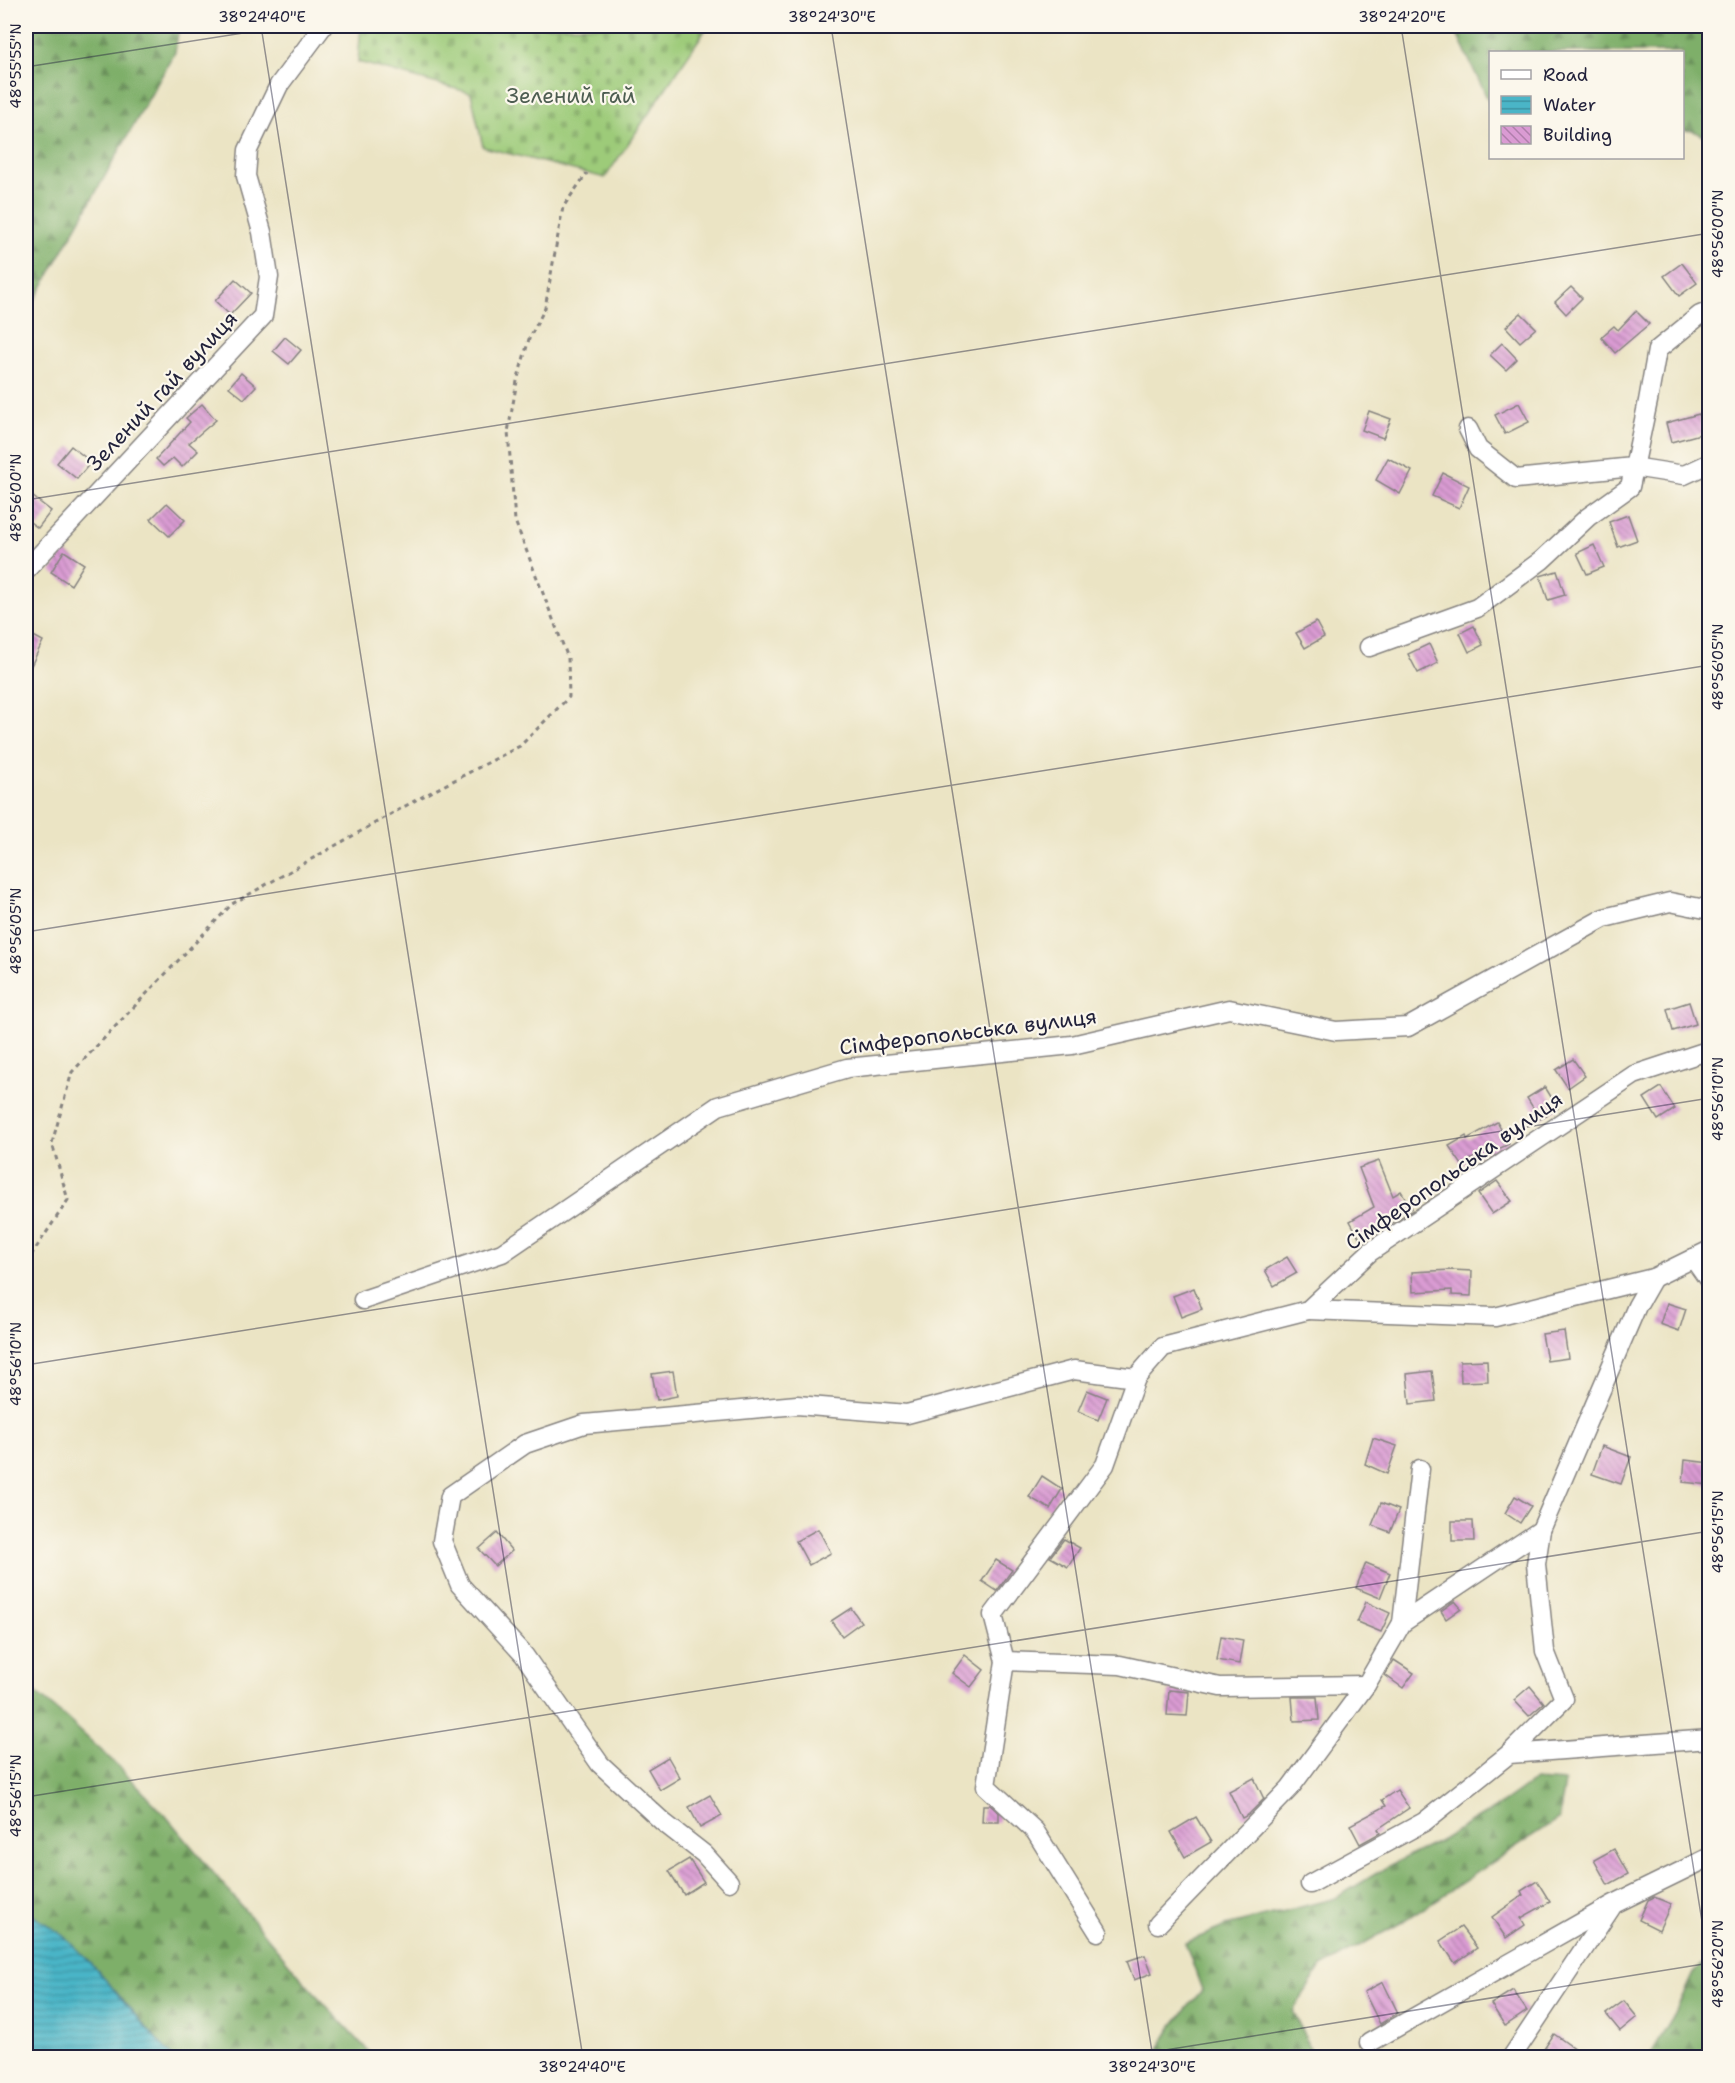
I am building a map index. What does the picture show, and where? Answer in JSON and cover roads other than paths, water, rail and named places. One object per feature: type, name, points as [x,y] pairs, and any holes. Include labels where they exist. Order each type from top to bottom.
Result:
[{"type":"street","name":"Зелений гай вулиця","points":[[26,570],[263,316],[269,277],[262,232],[246,176],[248,150],[279,85],[323,26]]},
{"type":"street","points":[[1369,647],[1477,609],[1542,560],[1588,517],[1630,487],[1657,350],[1700,315],[1710,311]]},
{"type":"street","points":[[1468,429],[1478,449],[1516,479],[1633,467],[1684,475],[1710,463]]},
{"type":"street","name":"Сімферопольська вулиця","points":[[363,1300],[502,1253],[718,1106],[847,1068],[1072,1045],[1229,1009],[1336,1031],[1408,1028],[1604,918],[1670,902],[1710,910]]},
{"type":"street","name":"Сімферопольська вулиця","points":[[1005,1661],[993,1615],[1105,1465],[1136,1378],[1163,1347],[1308,1310],[1370,1252],[1634,1075],[1710,1050]]},
{"type":"street","points":[[1308,1310],[1495,1317],[1653,1278],[1710,1250]]},
{"type":"street","points":[[1693,1258],[1710,1282]]},
{"type":"street","points":[[1310,1884],[1424,1822],[1509,1754],[1564,1699],[1545,1651],[1536,1564],[1541,1530],[1637,1306],[1653,1278]]},
{"type":"street","points":[[729,1882],[704,1854],[663,1822],[600,1764],[524,1655],[460,1585],[442,1541],[450,1496],[525,1444],[585,1424],[797,1405],[908,1413],[1074,1370],[1136,1378]]},
{"type":"street","points":[[1158,1924],[1290,1788],[1366,1685],[1402,1623],[1420,1469]]},
{"type":"street","points":[[1402,1623],[1541,1530]]},
{"type":"street","points":[[1098,1932],[1035,1831],[986,1786],[1005,1661],[1120,1665],[1220,1687],[1366,1685]]},
{"type":"street","points":[[1509,1754],[1710,1739]]},
{"type":"street","points":[[1369,2043],[1614,1904],[1710,1857]]},
{"type":"street","points":[[1511,2058],[1614,1904]]},
{"type":"water","points":[[26,1911],[53,1928],[82,1954],[174,2057],[26,2057]]},
{"type":"park label","name":"Зелений гай","points":[[571,96]]}]
